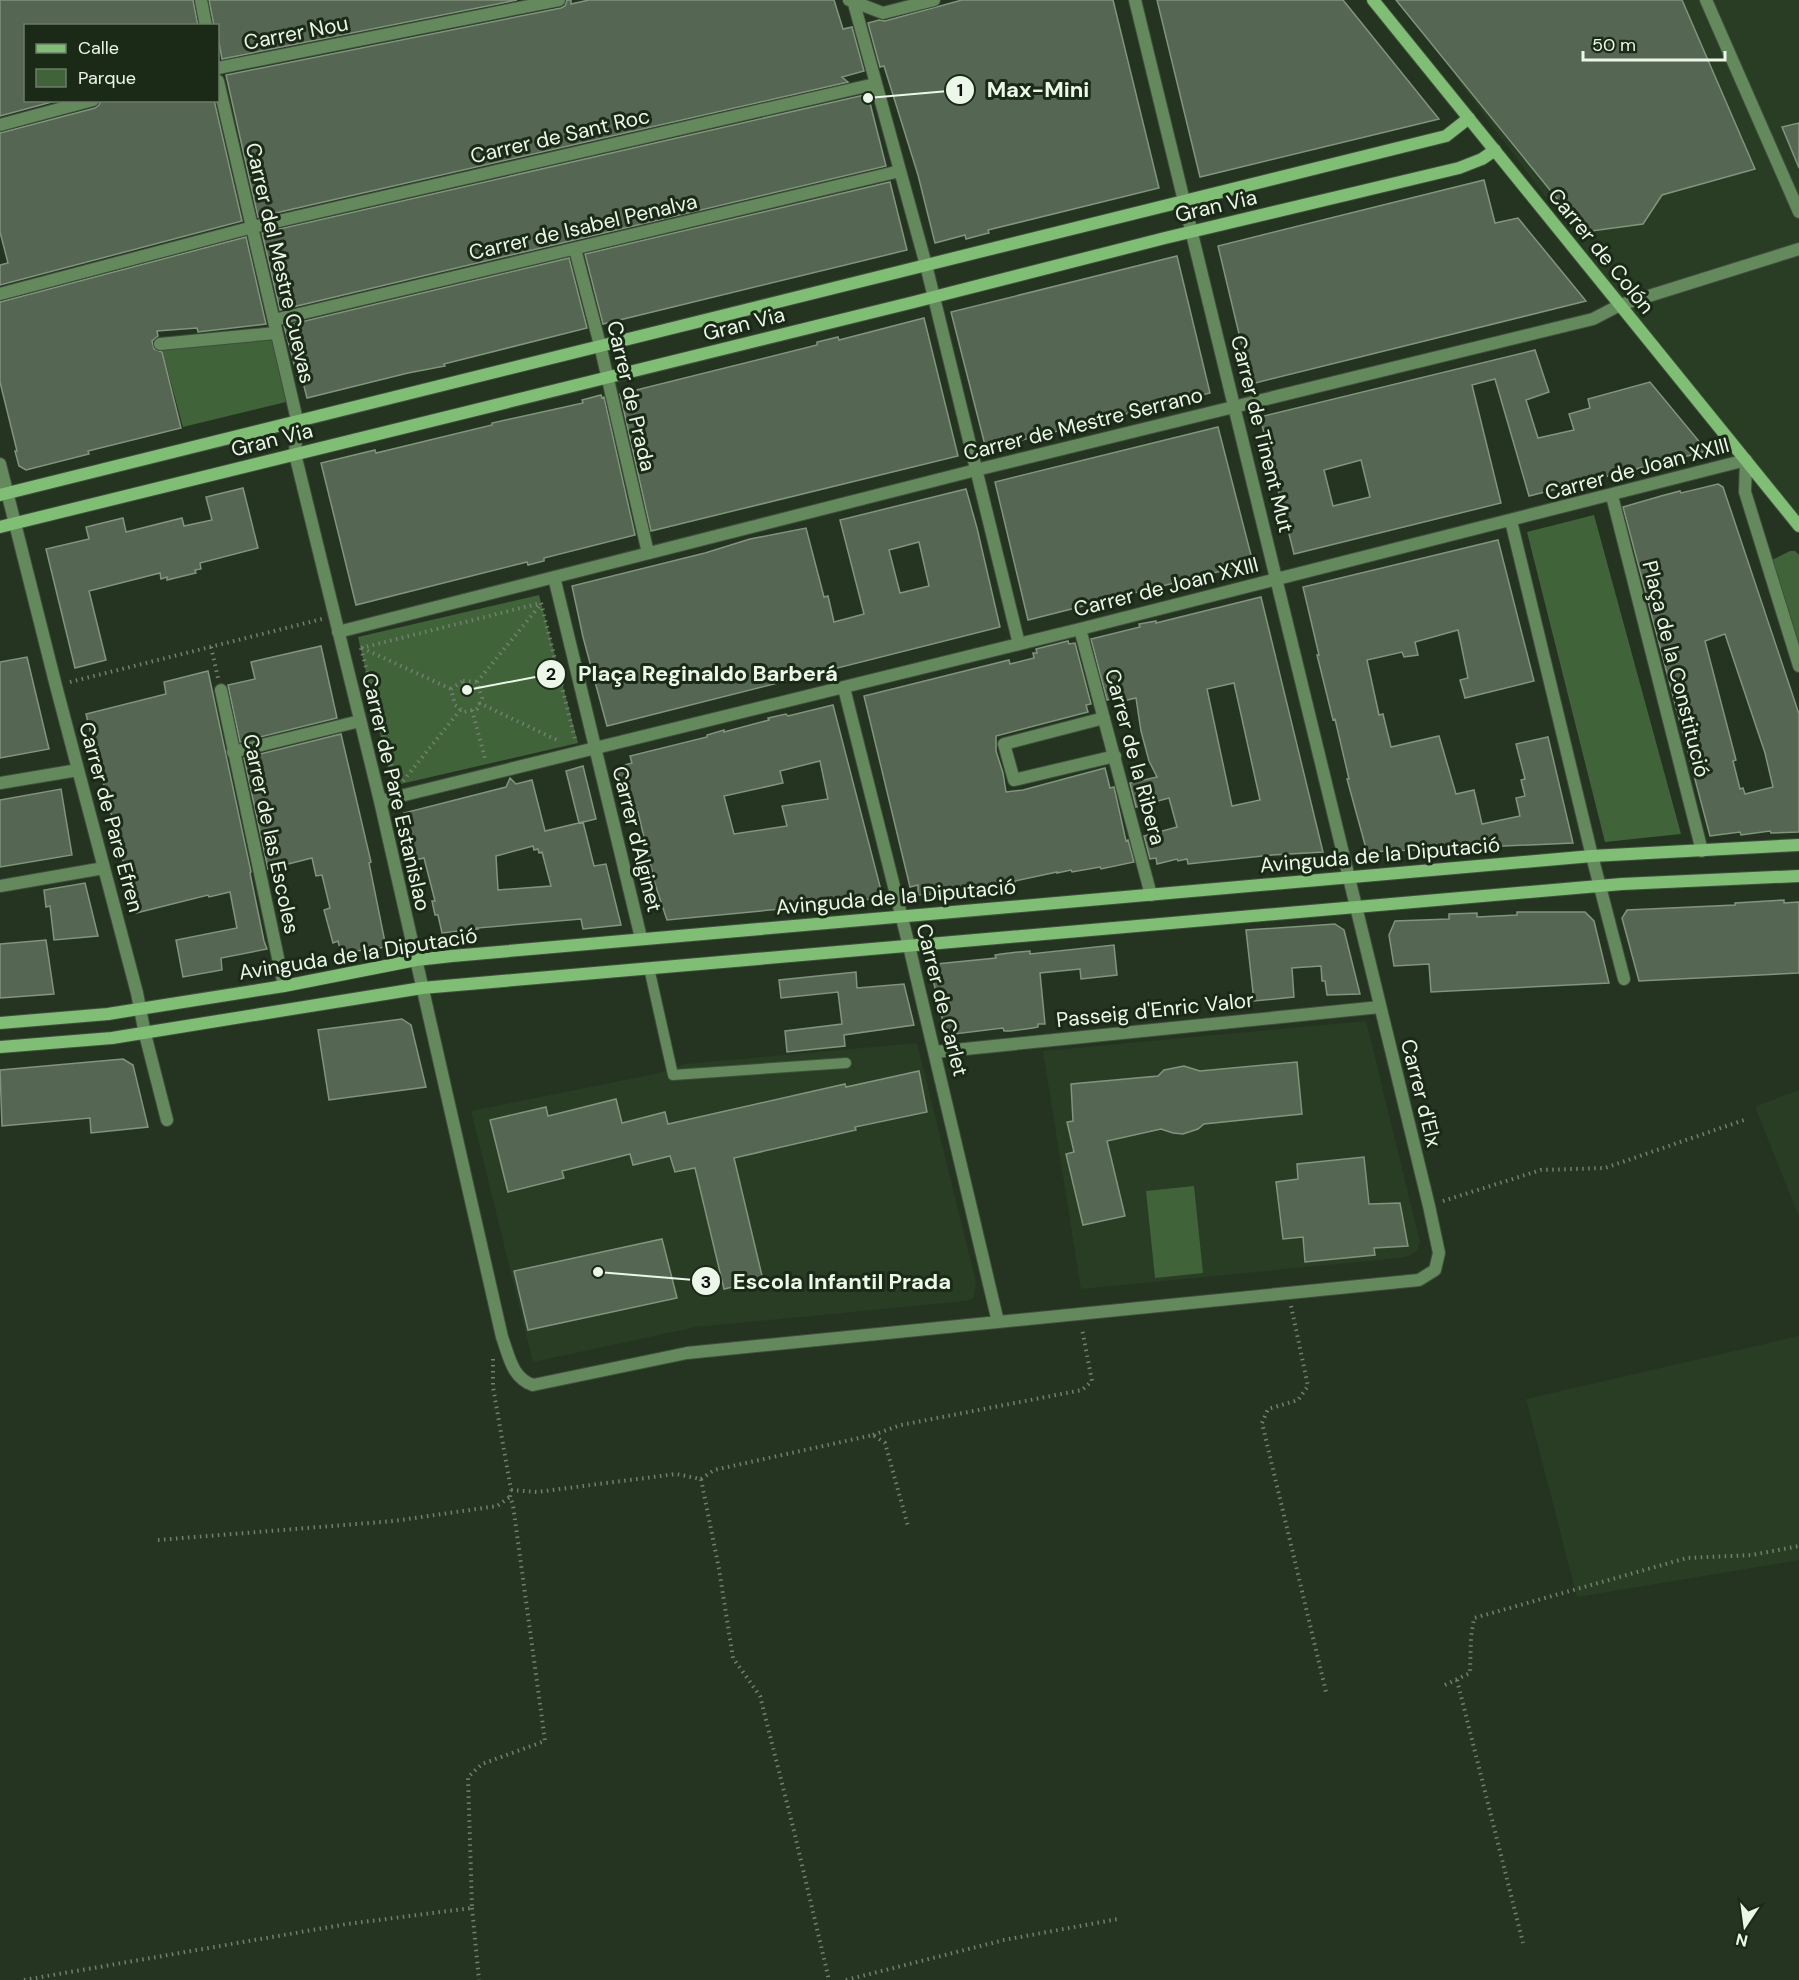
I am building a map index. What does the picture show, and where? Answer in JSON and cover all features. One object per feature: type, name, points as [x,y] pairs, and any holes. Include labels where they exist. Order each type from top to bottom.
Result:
[{"type":"street","points":[[201,0],[206,24]]},
{"type":"street","name":"Carrer Nou","points":[[219,68],[559,0]]},
{"type":"street","points":[[851,1],[884,13],[934,0]]},
{"type":"street","name":"Carrer de Tinent Mut","points":[[1135,0],[1356,906]]},
{"type":"street","name":"Carrer de Colón","points":[[1373,0],[1799,526]]},
{"type":"street","points":[[1706,0],[1799,212]]},
{"type":"street","points":[[851,1],[926,265],[1019,644]]},
{"type":"street","name":"Carrer de Sant Roc","points":[[0,294],[253,227],[875,84]]},
{"type":"street","name":"Carrer del Mestre Cuevas","points":[[219,85],[297,420],[295,454]]},
{"type":"street","points":[[0,125],[86,102]]},
{"type":"street","name":"Gran Via","points":[[4,494],[1446,136],[1469,118]]},
{"type":"street","name":"Gran Via","points":[[0,527],[1190,232],[1459,168],[1482,159],[1495,150]]},
{"type":"street","name":"Carrer de Isabel Penalva","points":[[160,344],[275,327],[574,249],[900,171]]},
{"type":"street","name":"Carrer de Prada","points":[[574,249],[600,345],[648,553]]},
{"type":"street","name":"Carrer de Mestre Serrano","points":[[338,632],[976,470],[1593,319],[1620,305],[1799,249]]},
{"type":"street","name":"Carrer de Pare Estanislao","points":[[295,454],[380,801],[502,1337],[515,1370],[522,1381],[533,1385],[687,1353],[998,1322]]},
{"type":"street","points":[[1746,460],[1745,492],[1799,666]]},
{"type":"street","name":"Carrer de Joan XXIII","points":[[380,801],[573,751],[595,749],[1080,629],[1612,496],[1746,460]]},
{"type":"street","name":"Carrer de Pare Efren","points":[[0,464],[4,494],[14,523],[104,868],[167,1120]]},
{"type":"street","name":"Plaça de la Constitució","points":[[1612,496],[1702,851]]},
{"type":"street","points":[[1511,521],[1624,979]]},
{"type":"street","name":"Carrer d'Alginet","points":[[554,577],[641,938]]},
{"type":"street","name":"Carrer de la Ribera","points":[[1080,629],[1151,895]]},
{"type":"street","name":"Carrer de Carlet","points":[[844,687],[909,946],[998,1322]]},
{"type":"street","name":"Carrer de las Escoles","points":[[221,690],[284,986]]},
{"type":"street","points":[[1104,718],[1004,744],[1014,780],[1115,756]]},
{"type":"street","points":[[233,752],[360,721]]},
{"type":"street","points":[[0,783],[78,771]]},
{"type":"street","name":"Avinguda de la Diputació","points":[[0,1023],[108,1014],[284,986],[416,960],[641,938],[1592,856],[1799,845]]},
{"type":"street","points":[[0,886],[104,868]]},
{"type":"street","name":"Avinguda de la Diputació","points":[[0,1047],[145,1034],[422,988],[1601,886],[1799,876]]},
{"type":"street","name":"Carrer d'Elx","points":[[1288,1294],[1419,1280],[1435,1270],[1439,1253],[1356,906]]},
{"type":"street","name":"Passeig d'Enric Valor","points":[[934,1052],[1380,1006]]},
{"type":"street","points":[[998,1322],[1288,1294]]},
{"type":"lane","points":[[649,968],[674,1075],[846,1063]]},
{"type":"path","points":[[361,648],[541,603]]},
{"type":"path","points":[[477,682],[541,603]]},
{"type":"path","points":[[479,703],[573,751],[577,747],[541,603]]},
{"type":"path","points":[[56,686],[334,616]]},
{"type":"path","points":[[211,647],[221,690]]},
{"type":"path","points":[[361,648],[451,689]]},
{"type":"path","points":[[361,648],[397,788]]},
{"type":"path","points":[[451,689],[463,681],[477,682]]},
{"type":"path","points":[[451,689],[455,705],[464,712],[477,709],[482,698],[477,682]]},
{"type":"path","points":[[397,788],[461,709]]},
{"type":"path","points":[[472,710],[489,774]]},
{"type":"path","points":[[397,788],[408,785]]},
{"type":"path","points":[[1429,1206],[1541,1170],[1605,1168],[1744,1120]]},
{"type":"path","points":[[1288,1294],[1308,1386],[1298,1400],[1268,1409],[1262,1423],[1326,1692]]},
{"type":"path","points":[[511,1490],[537,1492],[676,1474],[701,1479],[714,1470],[873,1435],[901,1425],[1082,1390],[1092,1381],[1079,1314]]},
{"type":"path","points":[[479,1980],[472,1908],[468,1777],[482,1764],[545,1741],[513,1505],[510,1497],[511,1490],[493,1387],[492,1349],[502,1337]]},
{"type":"path","points":[[873,1435],[885,1443],[908,1526]]},
{"type":"path","points":[[701,1479],[719,1569],[733,1658],[760,1696],[829,1980]]},
{"type":"path","points":[[158,1540],[394,1521],[497,1506],[510,1497]]},
{"type":"path","points":[[1445,1685],[1470,1673],[1474,1618],[1687,1558],[1752,1555],[1799,1546]]},
{"type":"path","points":[[1457,1680],[1523,1942]]},
{"type":"path","points":[[24,1980],[347,1924],[472,1908]]},
{"type":"path","points":[[846,1980],[1004,1940],[1118,1918]]},
{"type":"shaded area","points":[[1482,0],[1799,0],[1799,522],[1616,291],[1455,76],[1500,32]]},
{"type":"shaded area","points":[[1366,1021],[1420,1242],[1417,1251],[1399,1258],[1081,1289],[1043,1051]]},
{"type":"shaded area","points":[[917,1043],[976,1282],[974,1298],[966,1301],[696,1327],[533,1362],[471,1111],[655,1074],[685,1064]]},
{"type":"shaded area","points":[[1799,1090],[1799,1217],[1755,1107]]},
{"type":"shaded area","points":[[1799,1336],[1799,1560],[1577,1597],[1526,1399]]},
{"type":"green space","points":[[272,338],[286,402],[183,427],[162,350]]},
{"type":"green space","points":[[1594,515],[1681,834],[1605,842],[1527,532]]},
{"type":"green space","points":[[1790,551],[1795,551],[1799,555],[1799,649],[1772,560]]},
{"type":"green space","points":[[539,595],[578,743],[392,786],[358,637]]},
{"type":"green space","points":[[1194,1186],[1203,1273],[1155,1278],[1146,1191]]},
{"type":"building","points":[[0,0],[193,0],[198,24],[24,24],[24,102],[52,102],[0,116]]},
{"type":"building","points":[[209,0],[517,0],[222,59],[219,24],[214,24]]},
{"type":"building","points":[[567,0],[571,0],[571,4],[589,0],[834,0],[843,29],[852,27],[864,71],[842,77],[848,82],[258,217],[226,75],[561,8],[565,6]]},
{"type":"building","points":[[962,0],[1113,0],[1159,188],[988,230],[989,233],[966,239],[965,235],[935,243],[918,175],[884,66],[880,67],[868,23],[885,21]]},
{"type":"building","points":[[1157,0],[1343,0],[1439,119],[1200,177]]},
{"type":"building","points":[[1396,0],[1682,0],[1755,169],[1662,195],[1643,224],[1584,232]]},
{"type":"building","points":[[864,95],[869,99],[886,166],[280,310],[262,233]]},
{"type":"building","points":[[100,102],[214,102],[242,221],[0,285],[0,265],[8,263],[0,232],[0,133],[99,105]]},
{"type":"building","points":[[1799,123],[1799,168],[1782,127]]},
{"type":"building","points":[[1484,180],[1495,223],[1518,218],[1586,301],[1251,384],[1218,246]]},
{"type":"building","points":[[890,182],[907,250],[603,324],[585,254]]},
{"type":"building","points":[[246,237],[266,324],[198,332],[197,328],[157,331],[158,336],[152,341],[154,349],[162,352],[181,428],[88,451],[89,454],[26,470],[19,466],[0,382],[0,302]]},
{"type":"building","points":[[1177,256],[1210,393],[986,449],[951,312]]},
{"type":"building","points":[[569,258],[587,328],[444,364],[445,366],[307,398],[301,374],[297,375],[284,326]]},
{"type":"building","points":[[924,318],[958,456],[651,531],[620,394],[817,345],[817,342],[838,337],[839,340]]},
{"type":"building","points":[[1535,350],[1549,392],[1526,400],[1538,438],[1574,430],[1569,414],[1590,408],[1588,399],[1650,382],[1707,451],[1529,496],[1495,379],[1472,385],[1501,503],[1294,554],[1260,417]],"holes":[[[1361,460],[1370,497],[1333,506],[1324,470]]]},
{"type":"building","points":[[601,395],[602,398],[604,397],[635,535],[544,558],[544,561],[528,565],[527,562],[356,605],[321,463],[375,450],[376,453],[492,425],[492,423],[583,403],[582,400]]},
{"type":"building","points":[[1218,427],[1253,563],[1028,620],[995,482]]},
{"type":"building","points":[[1718,484],[1723,487],[1799,714],[1799,832],[1771,833],[1770,831],[1741,835],[1740,832],[1710,836],[1623,507],[1680,491],[1681,493]],"holes":[[[1725,634],[1765,753],[1773,787],[1745,794],[1743,788],[1740,789],[1733,761],[1736,760],[1705,641]]]},
{"type":"building","points":[[243,488],[258,548],[200,563],[201,569],[195,570],[196,573],[167,580],[167,577],[161,579],[160,573],[89,591],[106,660],[75,668],[46,549],[89,539],[86,527],[123,518],[126,532],[182,518],[184,526],[212,520],[206,497]]},
{"type":"building","points":[[966,489],[1000,627],[607,726],[572,586],[705,553],[750,539],[806,528],[824,597],[828,596],[834,622],[864,614],[840,520]],"holes":[[[919,542],[929,586],[900,593],[889,550]]]},
{"type":"building","points":[[1498,540],[1534,681],[1465,698],[1460,680],[1468,678],[1458,630],[1415,642],[1418,655],[1404,657],[1402,652],[1367,660],[1379,715],[1383,714],[1391,747],[1439,736],[1456,794],[1474,790],[1482,824],[1520,816],[1516,798],[1525,796],[1521,780],[1525,779],[1516,744],[1548,737],[1573,843],[1367,852],[1317,655],[1319,655],[1303,587]]},
{"type":"building","points":[[1261,597],[1323,852],[1188,864],[1187,859],[1157,864],[1156,858],[1150,859],[1144,836],[1177,827],[1169,798],[1136,807],[1130,783],[1157,777],[1149,761],[1141,731],[1136,698],[1123,701],[1122,696],[1107,700],[1091,639],[1140,627],[1139,624],[1156,621],[1156,623]],"holes":[[[1234,683],[1260,800],[1232,806],[1207,689]]]},
{"type":"building","points":[[1068,641],[1069,644],[1075,643],[1091,704],[1086,705],[1088,712],[996,736],[996,751],[1006,792],[1023,790],[1105,768],[1110,788],[1114,787],[1126,841],[1128,840],[1134,862],[1101,869],[1100,867],[1057,872],[1015,881],[1015,883],[973,888],[973,891],[918,895],[918,885],[910,887],[864,696],[1009,660],[1010,664],[1034,658],[1033,653],[1037,653],[1036,649]]},
{"type":"building","points":[[321,646],[337,718],[240,742],[228,685],[255,679],[251,662]]},
{"type":"building","points":[[27,657],[49,749],[0,758],[0,662]]},
{"type":"building","points":[[208,671],[267,949],[221,958],[222,970],[183,977],[176,940],[237,928],[230,892],[209,897],[208,895],[136,913],[86,714],[166,694],[164,682]]},
{"type":"building","points":[[833,705],[883,898],[829,903],[826,907],[812,908],[812,906],[667,920],[655,884],[638,812],[628,815],[617,767],[632,763],[630,756],[769,720],[768,718],[786,714],[788,716]],"holes":[[[820,761],[828,799],[782,806],[787,826],[734,834],[724,796],[783,783],[780,771]]]},
{"type":"building","points":[[341,734],[371,862],[369,863],[386,947],[341,953],[338,941],[333,943],[324,910],[330,908],[322,875],[316,876],[312,858],[268,869],[244,758]]},
{"type":"building","points":[[583,766],[596,819],[579,823],[566,771]]},
{"type":"building","points":[[510,778],[516,784],[532,780],[545,831],[583,822],[594,866],[606,864],[621,925],[583,929],[581,919],[442,933],[438,915],[435,915],[432,901],[435,901],[424,858],[415,860],[404,813],[506,787]],"holes":[[[533,846],[534,850],[538,849],[539,853],[542,852],[551,886],[498,890],[496,856]]]},
{"type":"building","points":[[61,789],[72,855],[0,867],[0,800]]},
{"type":"building","points":[[85,883],[98,936],[54,940],[50,906],[46,907],[44,890]]},
{"type":"building","points":[[1784,900],[1784,903],[1799,902],[1799,973],[1639,981],[1622,918],[1627,910],[1735,905],[1735,903]]},
{"type":"building","points":[[1517,912],[1585,912],[1594,921],[1609,983],[1431,992],[1429,964],[1394,966],[1389,935],[1395,921],[1449,919],[1449,914],[1477,913],[1477,917],[1517,915]]},
{"type":"building","points":[[1335,924],[1344,930],[1360,994],[1327,995],[1325,981],[1322,981],[1321,966],[1292,968],[1294,997],[1254,1001],[1246,930]]},
{"type":"building","points":[[46,940],[54,994],[0,998],[0,944]]},
{"type":"building","points":[[1114,945],[1117,975],[1081,979],[1080,969],[1040,973],[1045,1024],[1010,1031],[1004,1031],[1003,1028],[946,1035],[931,971],[936,964],[996,958],[995,955],[1019,952],[1030,951],[1030,954]]},
{"type":"building","points":[[856,972],[857,988],[904,984],[914,1025],[844,1035],[845,1046],[787,1052],[785,1031],[842,1024],[838,992],[781,998],[779,980]]},
{"type":"building","points":[[402,1019],[411,1025],[426,1087],[329,1100],[318,1030]]},
{"type":"building","points":[[123,1059],[133,1065],[148,1127],[91,1133],[90,1118],[2,1126],[0,1070]]},
{"type":"building","points":[[1297,1062],[1302,1114],[1204,1124],[1198,1129],[1183,1134],[1161,1129],[1107,1141],[1125,1216],[1083,1225],[1066,1154],[1074,1152],[1067,1122],[1073,1121],[1071,1084],[1158,1076],[1164,1070],[1184,1066],[1200,1071]]},
{"type":"building","points":[[919,1071],[927,1112],[855,1127],[856,1130],[734,1158],[763,1280],[724,1289],[695,1168],[675,1172],[670,1156],[633,1165],[630,1154],[562,1171],[564,1178],[508,1192],[490,1120],[546,1107],[548,1116],[616,1099],[622,1123],[665,1112],[668,1124],[845,1084],[846,1087]]},
{"type":"building","points":[[1364,1157],[1369,1204],[1400,1203],[1408,1246],[1374,1248],[1375,1255],[1305,1262],[1303,1237],[1283,1239],[1276,1182],[1298,1179],[1297,1164]]},
{"type":"building","points":[[662,1239],[677,1298],[528,1330],[514,1271]]},
{"type":"place","name":"Max-Mini","points":[[868,98]]},
{"type":"place","name":"Plaça Reginaldo Barberá","points":[[467,690]]},
{"type":"place","name":"Escola Infantil Prada","points":[[598,1272]]}]
